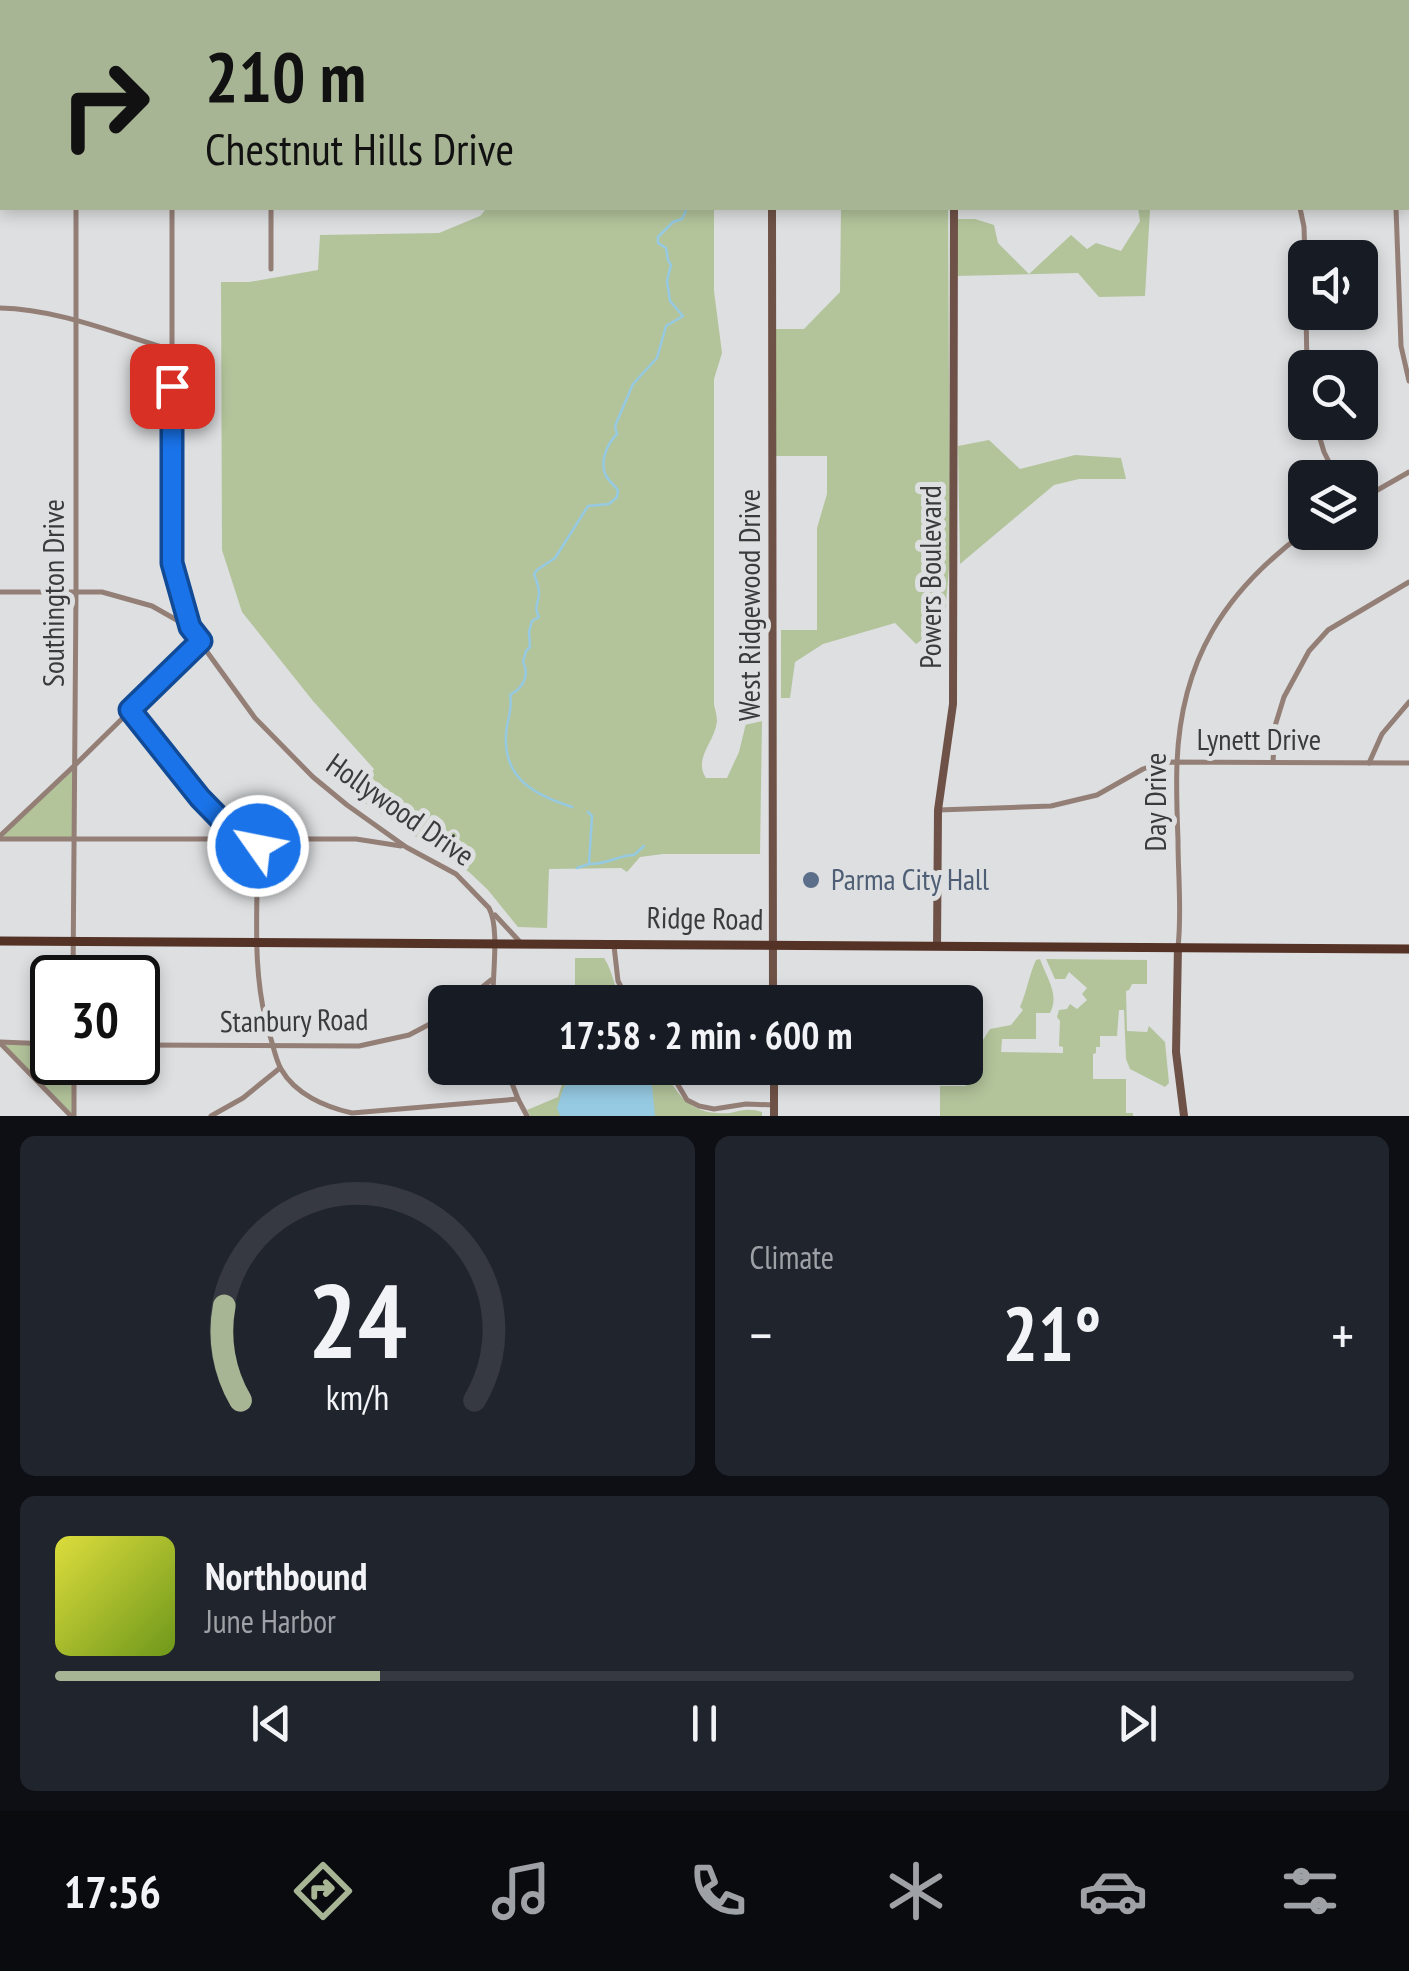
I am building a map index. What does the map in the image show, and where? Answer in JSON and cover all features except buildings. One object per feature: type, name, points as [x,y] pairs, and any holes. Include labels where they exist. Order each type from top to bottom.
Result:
[{"type":"main road","name":"Ridge Road","points":[[0,941],[1409,949]]},
{"type":"street","name":"Southington Drive","points":[[75,955],[76,210]]},
{"type":"street","name":"Hollywood Drive","points":[[172,210],[172,563],[190,627],[243,702],[313,777],[406,846],[456,874],[521,943]]},
{"type":"street","points":[[271,210],[271,269]]},
{"type":"street","name":"West Ridgewood Drive","points":[[772,210],[774,985]]},
{"type":"street","name":"Powers Boulevard","points":[[937,946],[938,810],[953,704],[954,210]]},
{"type":"street","points":[[1300,210],[1304,240]]},
{"type":"street","points":[[1396,210],[1401,346],[1409,381]]},
{"type":"street","points":[[0,308],[22,308],[76,321],[172,350]]},
{"type":"street","points":[[1378,490],[1409,472]]},
{"type":"street","name":"Day Drive","points":[[1184,1116],[1176,1052],[1180,933],[1177,762],[1182,715],[1194,670],[1212,628],[1238,592],[1288,544]]},
{"type":"street","points":[[1273,762],[1275,726],[1284,697],[1309,652],[1328,630],[1409,582]]},
{"type":"street","points":[[0,592],[102,592],[152,606],[190,627]]},
{"type":"street","points":[[0,837],[201,641]]},
{"type":"street","points":[[1369,762],[1382,734],[1409,702]]},
{"type":"street","points":[[130,710],[200,798],[239,838]]},
{"type":"street","name":"Lynett Drive","points":[[938,810],[1051,806],[1097,795],[1164,762],[1409,763]]},
{"type":"street","points":[[368,840],[374,824]]},
{"type":"street","points":[[0,837],[368,840],[406,846]]},
{"type":"street","points":[[258,838],[258,976],[264,1018],[280,1068],[299,1088],[312,1098],[350,1114],[518,1099]]},
{"type":"street","points":[[492,985],[493,914]]},
{"type":"street","points":[[614,943],[620,985]]},
{"type":"street","points":[[487,985],[492,977]]},
{"type":"street","name":"Stanbury Road","points":[[160,1044],[358,1046],[384,1042],[428,1027]]},
{"type":"street","points":[[0,1043],[30,1044]]},
{"type":"street","points":[[0,1043],[72,1116]]},
{"type":"street","points":[[212,1116],[243,1098],[280,1068]]},
{"type":"street","points":[[72,1116],[73,1085]]},
{"type":"street","points":[[513,1085],[527,1116]]},
{"type":"street","points":[[678,1085],[686,1100],[699,1106],[774,1106]]},
{"type":"street","points":[[774,1085],[774,1116]]},
{"type":"green space","points":[[485,210],[714,210],[714,291],[722,353],[714,379],[717,721],[703,757],[706,778],[727,778],[739,752],[747,719],[762,719],[760,854],[640,857],[627,872],[621,868],[549,869],[547,928],[518,927],[469,872],[354,796],[374,769],[242,612],[222,550],[221,282],[249,282],[318,270],[320,235],[439,233],[480,216]]},
{"type":"green space","points":[[841,210],[948,210],[950,558],[944,623],[916,644],[895,623],[823,644],[795,662],[790,698],[781,698],[781,630],[817,630],[817,528],[827,494],[827,456],[776,456],[776,329],[804,329],[840,292]]},
{"type":"green space","points":[[1138,210],[1150,210],[1145,296],[1099,297],[1078,273],[957,276],[956,219],[994,225],[998,243],[1029,274],[1071,235],[1087,249],[1096,243],[1121,251],[1140,221]]},
{"type":"green space","points":[[989,440],[1020,469],[1075,455],[1121,458],[1126,479],[1079,479],[1054,485],[960,564],[958,446]]},
{"type":"green space","points":[[75,765],[74,838],[0,839]]},
{"type":"green space","points":[[575,958],[604,958],[615,985],[575,985]]},
{"type":"green space","points":[[1040,959],[1053,992],[1053,1006],[1050,1013],[1036,1013],[1036,1039],[1002,1039],[1001,1052],[1063,1053],[1059,1046],[1059,1010],[1070,1004],[1077,1009],[1087,1000],[1082,994],[1087,988],[1069,972],[1065,979],[1055,979],[1046,959],[1147,960],[1147,984],[1132,984],[1126,991],[1127,1031],[1147,1032],[1149,1026],[1165,1042],[1169,1083],[1165,1087],[1130,1069],[1124,1010],[1119,1010],[1117,1036],[1100,1036],[1100,1047],[1093,1054],[1093,1079],[1126,1079],[1126,1113],[1133,1116],[940,1116],[940,1086],[983,1085],[983,1040],[990,1029],[1011,1025],[1023,1010],[1020,1007],[1036,960]]},
{"type":"green space","points":[[0,1043],[30,1044],[30,1073]]},
{"type":"green space","points":[[43,1085],[74,1085],[74,1116]]},
{"type":"green space","points":[[562,1085],[672,1085],[696,1108],[717,1113],[754,1110],[762,1112],[762,1116],[530,1116],[527,1110],[558,1097]]},
{"type":"water","points":[[566,1085],[652,1085],[655,1116],[560,1116],[557,1108]]},
{"type":"waterway","points":[[572,807],[534,790],[516,774],[506,750],[510,695],[524,681],[529,632],[532,621],[539,617],[539,591],[534,574],[555,558],[588,506],[609,504],[617,497],[618,490],[606,476],[603,465],[607,448],[617,434],[615,426],[633,384],[657,358],[666,326],[683,316],[670,301],[667,281],[671,265],[658,237],[682,219],[686,210]]},
{"type":"waterway","points":[[577,868],[589,864],[592,816],[588,812]]},
{"type":"waterway","points":[[590,864],[634,855],[644,846]]},
{"type":"place","name":"Parma City Hall","points":[[811,880]]},
{"type":"route","points":[[172,386],[172,563],[190,627],[201,641],[130,710],[216,817],[239,838],[258,838],[258,846]]}]
